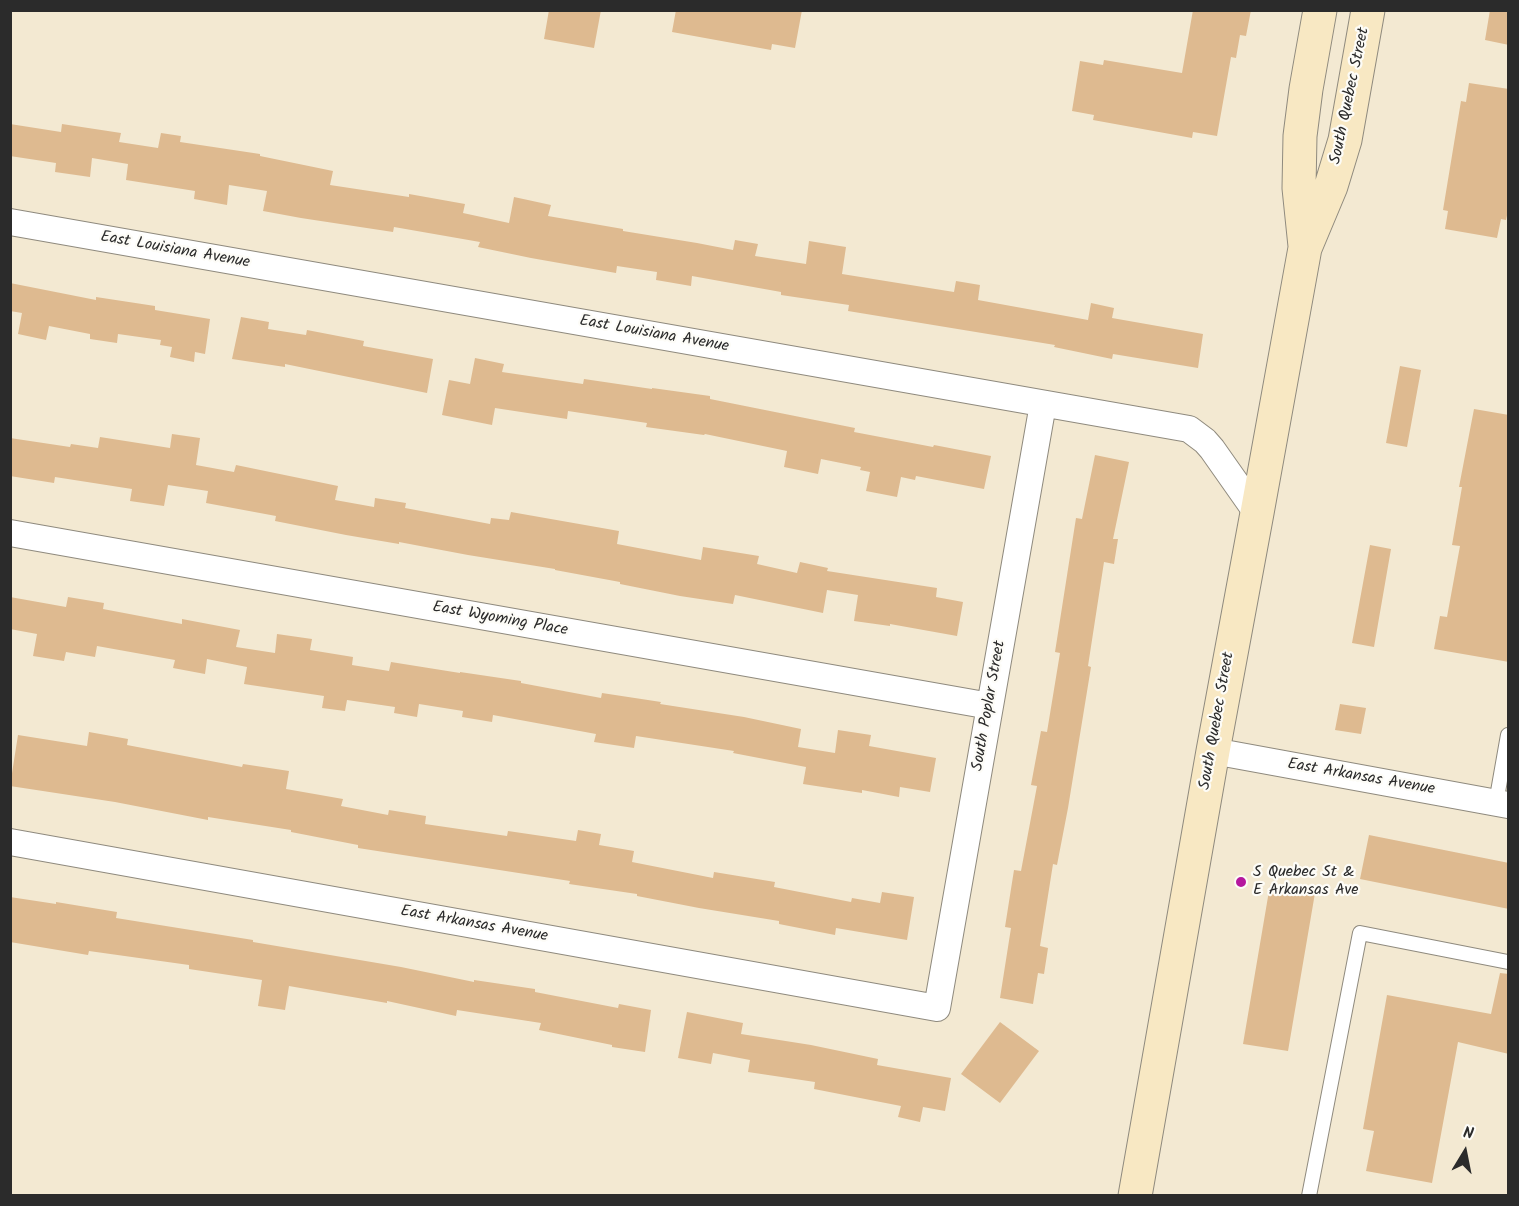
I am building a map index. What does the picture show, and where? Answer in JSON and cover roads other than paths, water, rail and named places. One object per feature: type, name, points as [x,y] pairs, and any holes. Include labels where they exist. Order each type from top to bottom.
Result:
[{"type":"main road","name":"South Quebec Street","points":[[1305,248],[1299,188],[1300,136],[1320,10]]},
{"type":"main road","name":"South Quebec Street","points":[[1135,1196],[1305,248],[1331,186],[1345,140],[1368,10]]},
{"type":"street","name":"East Louisiana Avenue","points":[[10,222],[1189,429],[1212,449],[1257,513]]},
{"type":"street","name":"South Poplar Street","points":[[937,1008],[1043,404]]},
{"type":"street","name":"East Wyoming Place","points":[[10,533],[990,706]]},
{"type":"street","name":"East Arkansas Avenue","points":[[1213,751],[1502,804]]},
{"type":"street","name":"East Arkansas Avenue","points":[[10,842],[937,1008]]},
{"type":"lane","points":[[1502,804],[1509,735]]},
{"type":"lane","points":[[1309,1196],[1360,933],[1509,962]]},
{"type":"place","name":"S Quebec St & E Arkansas Ave","points":[[1241,882]]}]
